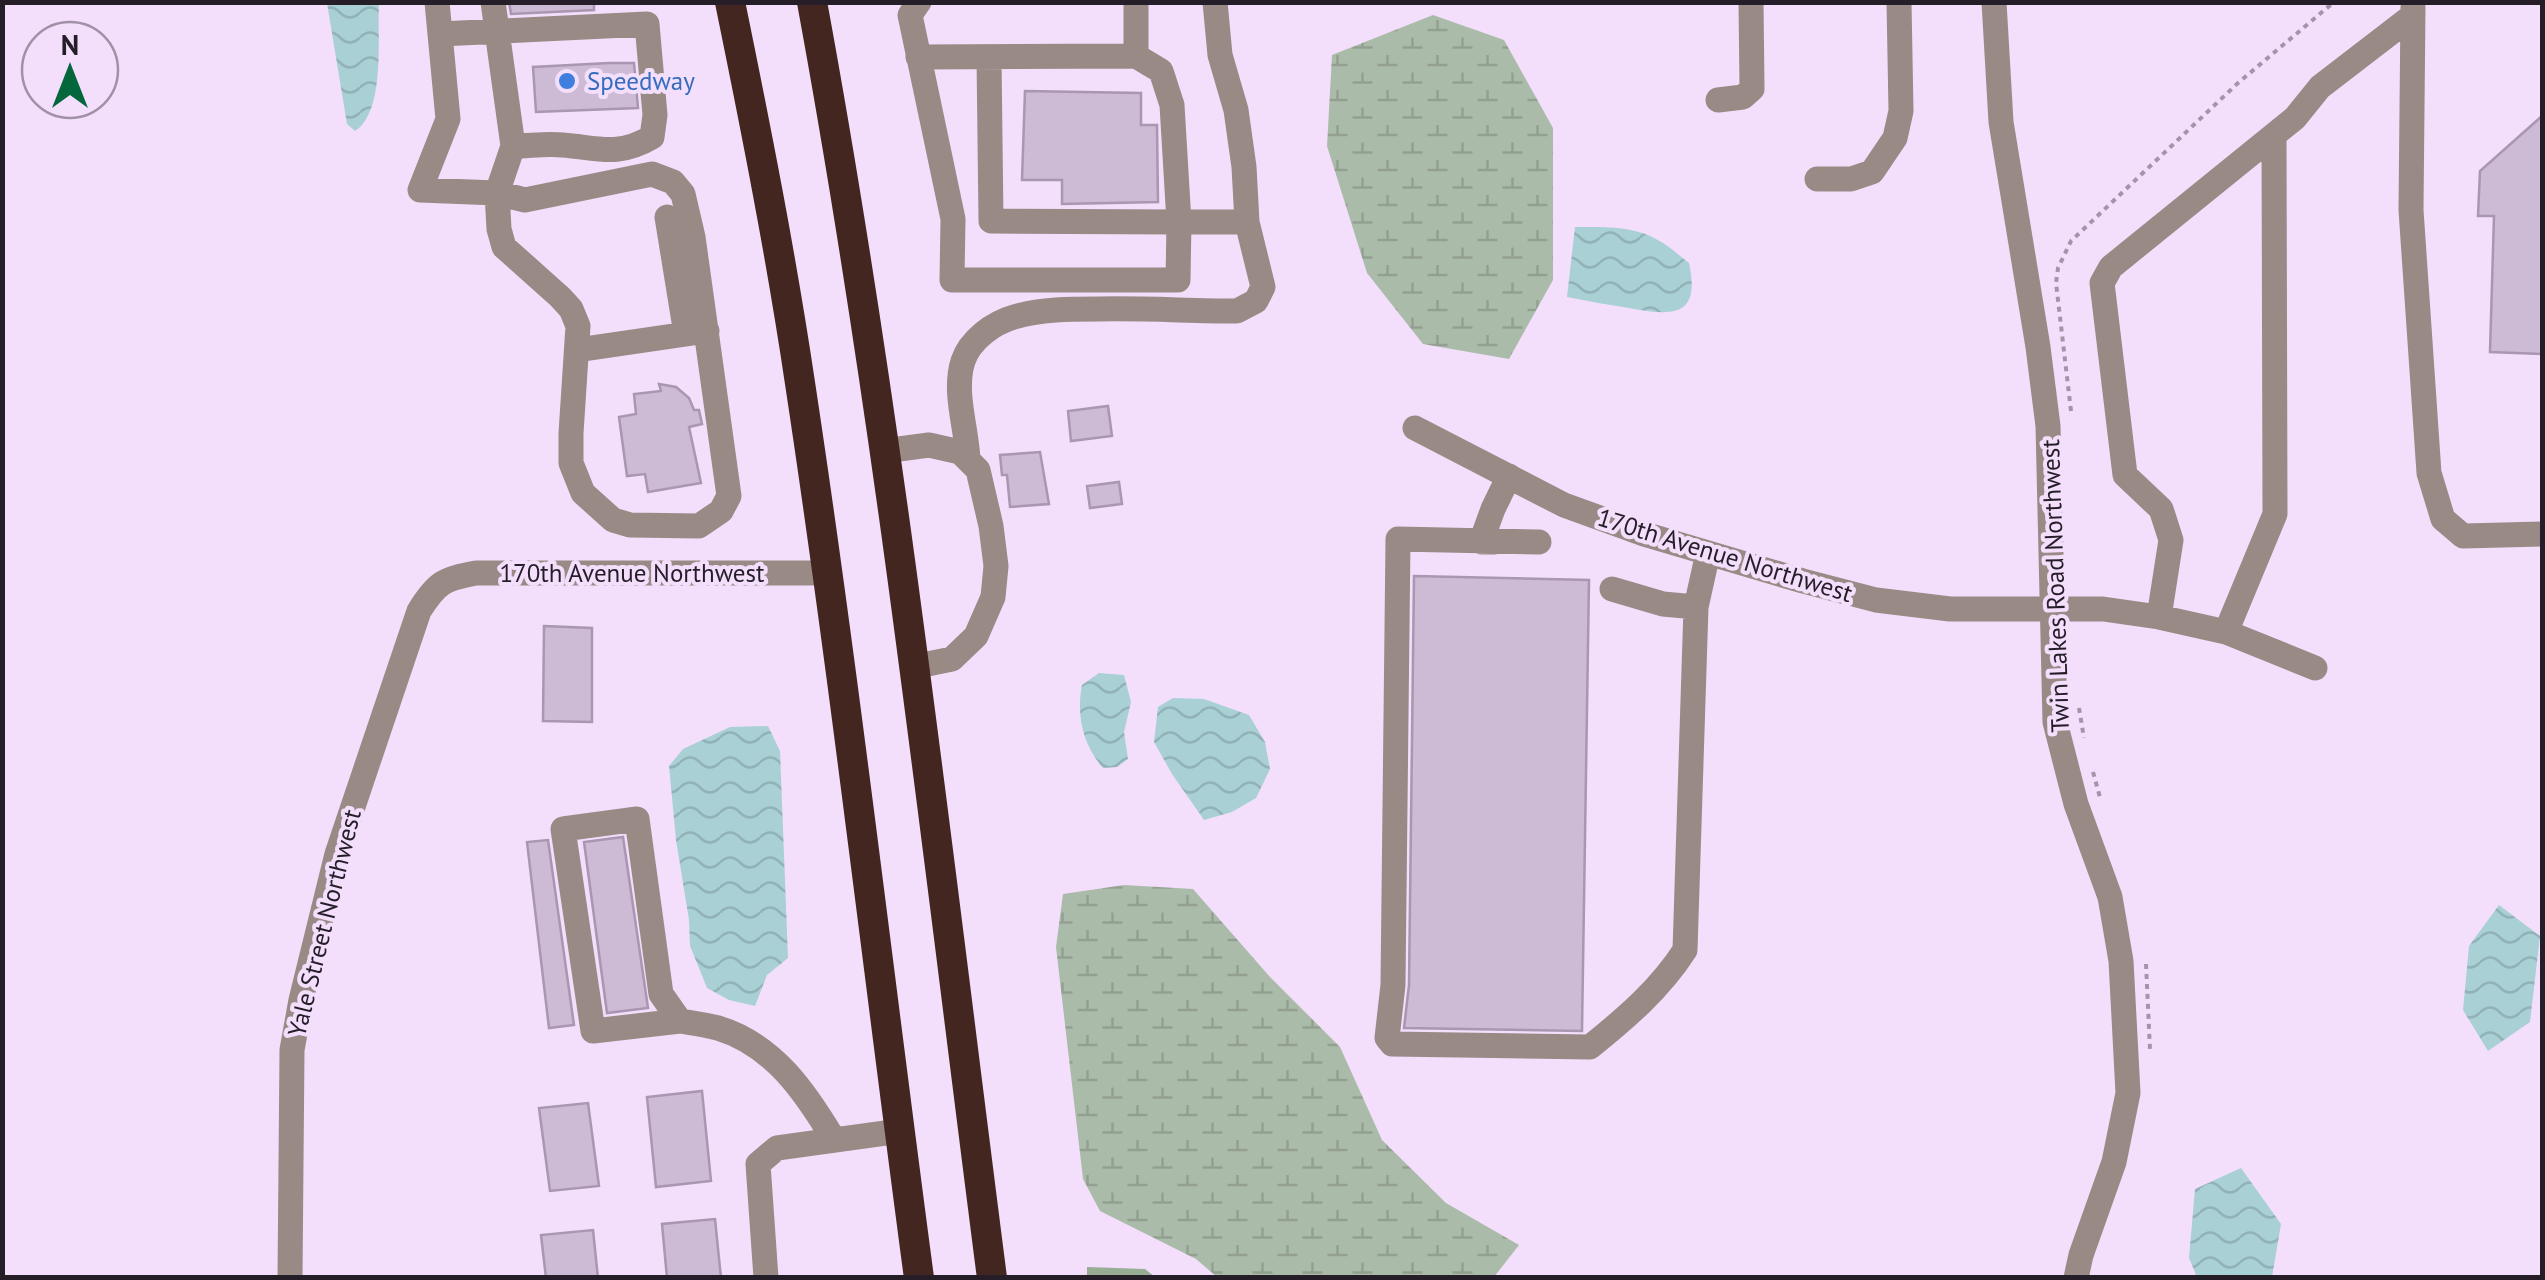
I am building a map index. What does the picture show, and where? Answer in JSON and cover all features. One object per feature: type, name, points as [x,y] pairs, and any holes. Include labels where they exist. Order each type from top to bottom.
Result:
[{"type":"highway","points":[[730,2],[778,247],[828,573],[919,1278]]},
{"type":"highway","points":[[812,2],[884,451],[992,1278]]},
{"type":"street","points":[[437,2],[448,118],[420,190],[497,193],[525,200],[652,174],[673,182],[683,194],[690,226],[697,332]]},
{"type":"street","points":[[493,2],[513,146],[497,193],[499,229],[504,246],[572,309],[578,326],[572,464],[583,493],[613,520],[630,526],[699,526],[721,511],[728,496],[697,332],[667,218]]},
{"type":"street","points":[[918,57],[1136,56],[1161,71],[1172,104],[1178,280],[952,280],[952,219],[918,57],[910,15],[919,2]]},
{"type":"street","points":[[1136,2],[1136,56]]},
{"type":"street","points":[[968,460],[960,377],[968,350],[987,330],[1014,316],[1064,309],[1237,310],[1256,301],[1263,288],[1246,222],[1244,166],[1236,110],[1220,54],[1215,2]]},
{"type":"street","points":[[1718,100],[1743,97],[1752,90],[1751,2]]},
{"type":"street","points":[[1817,178],[1851,178],[1872,172],[1895,138],[1901,110],[1899,2]]},
{"type":"street","name":"Twin Lakes Road Northwest","points":[[1994,2],[2001,122],[2048,426],[2056,722],[2076,804],[2110,897],[2122,961],[2128,1093],[2114,1162],[2076,1278]]},
{"type":"street","points":[[2158,616],[2171,540],[2161,509],[2124,476],[2102,284],[2111,267],[2295,118],[2320,87],[2412,10]]},
{"type":"street","points":[[2412,10],[2412,210],[2429,474],[2443,519],[2463,536],[2542,534]]},
{"type":"street","points":[[440,34],[647,24],[655,115],[652,137],[637,146],[602,152],[560,144],[513,146]]},
{"type":"street","points":[[989,57],[991,222]]},
{"type":"street","points":[[2226,632],[2275,514],[2274,135]]},
{"type":"street","points":[[952,219],[1246,222]]},
{"type":"street","points":[[577,350],[697,332]]},
{"type":"street","name":"170th Avenue Northwest","points":[[1415,428],[1564,505],[1644,534],[1876,600],[1950,609],[2103,609],[2158,616],[2226,632],[2316,668]]},
{"type":"street","points":[[884,451],[929,445],[960,452],[978,470],[991,526],[996,566],[993,597],[976,636],[952,659],[913,668]]},
{"type":"street","points":[[1481,542],[1510,476]]},
{"type":"street","points":[[1539,542],[1398,540],[1393,986],[1387,1038],[1392,1044],[1590,1048],[1674,968],[1685,950],[1696,607],[1708,552]]},
{"type":"street","name":"170th Avenue Northwest","points":[[438,585],[449,578],[476,573],[828,573]]},
{"type":"street","name":"Yale Street Northwest","points":[[290,1278],[292,1050],[300,1000],[338,854],[419,611],[438,585]]},
{"type":"street","points":[[1612,590],[1663,604],[1696,607]]},
{"type":"street","points":[[680,1021],[661,994],[637,819],[564,829],[593,1031],[680,1021],[716,1027],[752,1043],[789,1073],[834,1140]]},
{"type":"street","points":[[766,1278],[758,1164],[777,1148],[900,1130]]},
{"type":"green space","points":[[1433,15],[1504,40],[1553,128],[1553,280],[1509,359],[1423,344],[1367,273],[1327,146],[1332,55]]},
{"type":"green space","points":[[1124,885],[1193,889],[1270,977],[1340,1047],[1382,1140],[1446,1203],[1519,1245],[1494,1277],[1217,1277],[1196,1259],[1100,1211],[1083,1179],[1056,947],[1063,894]]},
{"type":"green space","points":[[1087,1267],[1145,1269],[1155,1277],[1087,1277]]},
{"type":"water","points":[[327,3],[379,3],[376,90],[365,121],[355,131],[347,124]]},
{"type":"water","points":[[1575,227],[1631,230],[1663,243],[1689,263],[1692,281],[1687,304],[1670,312],[1658,312],[1567,297]]},
{"type":"water","points":[[1099,673],[1124,675],[1131,702],[1124,732],[1128,759],[1117,767],[1103,768],[1090,750],[1083,729],[1082,685]]},
{"type":"water","points":[[1173,698],[1204,699],[1249,715],[1265,742],[1270,769],[1256,798],[1232,812],[1204,820],[1154,742],[1158,707]]},
{"type":"water","points":[[768,726],[780,751],[788,958],[767,975],[755,1006],[729,1000],[707,988],[690,946],[669,766],[683,749],[730,727]]},
{"type":"water","points":[[2499,905],[2540,936],[2530,1022],[2488,1051],[2463,1010],[2469,946]]},
{"type":"water","points":[[2241,1168],[2281,1224],[2272,1277],[2197,1277],[2189,1258],[2195,1189]]},
{"type":"building","points":[[509,2],[594,2],[594,10],[511,14]]},
{"type":"building","points":[[634,63],[638,108],[536,112],[533,67]]},
{"type":"building","points":[[1025,91],[1141,93],[1141,125],[1157,125],[1158,202],[1062,204],[1062,180],[1022,180]]},
{"type":"building","points":[[2542,116],[2542,354],[2490,352],[2494,216],[2478,216],[2480,171]]},
{"type":"building","points":[[659,384],[676,387],[689,398],[694,410],[699,410],[702,424],[689,427],[701,483],[648,492],[645,474],[627,476],[619,417],[636,414],[634,394],[661,391]]},
{"type":"building","points":[[1108,406],[1112,436],[1071,441],[1068,411]]},
{"type":"building","points":[[1040,452],[1049,504],[1010,507],[1007,475],[1002,475],[1000,455]]},
{"type":"building","points":[[1119,482],[1122,504],[1090,508],[1087,486]]},
{"type":"building","points":[[1414,576],[1589,580],[1582,1031],[1404,1028],[1409,985]]},
{"type":"building","points":[[544,626],[592,628],[592,722],[543,721]]},
{"type":"building","points":[[623,837],[648,1008],[607,1013],[584,842]]},
{"type":"building","points":[[548,840],[574,1025],[549,1028],[527,842]]},
{"type":"building","points":[[702,1091],[711,1181],[656,1187],[647,1097]]},
{"type":"building","points":[[588,1103],[599,1186],[550,1191],[539,1108]]},
{"type":"building","points":[[715,1219],[721,1278],[667,1278],[662,1224]]},
{"type":"building","points":[[593,1230],[598,1278],[546,1278],[541,1235]]},
{"type":"place","name":"Speedway","points":[[567,81]]}]
